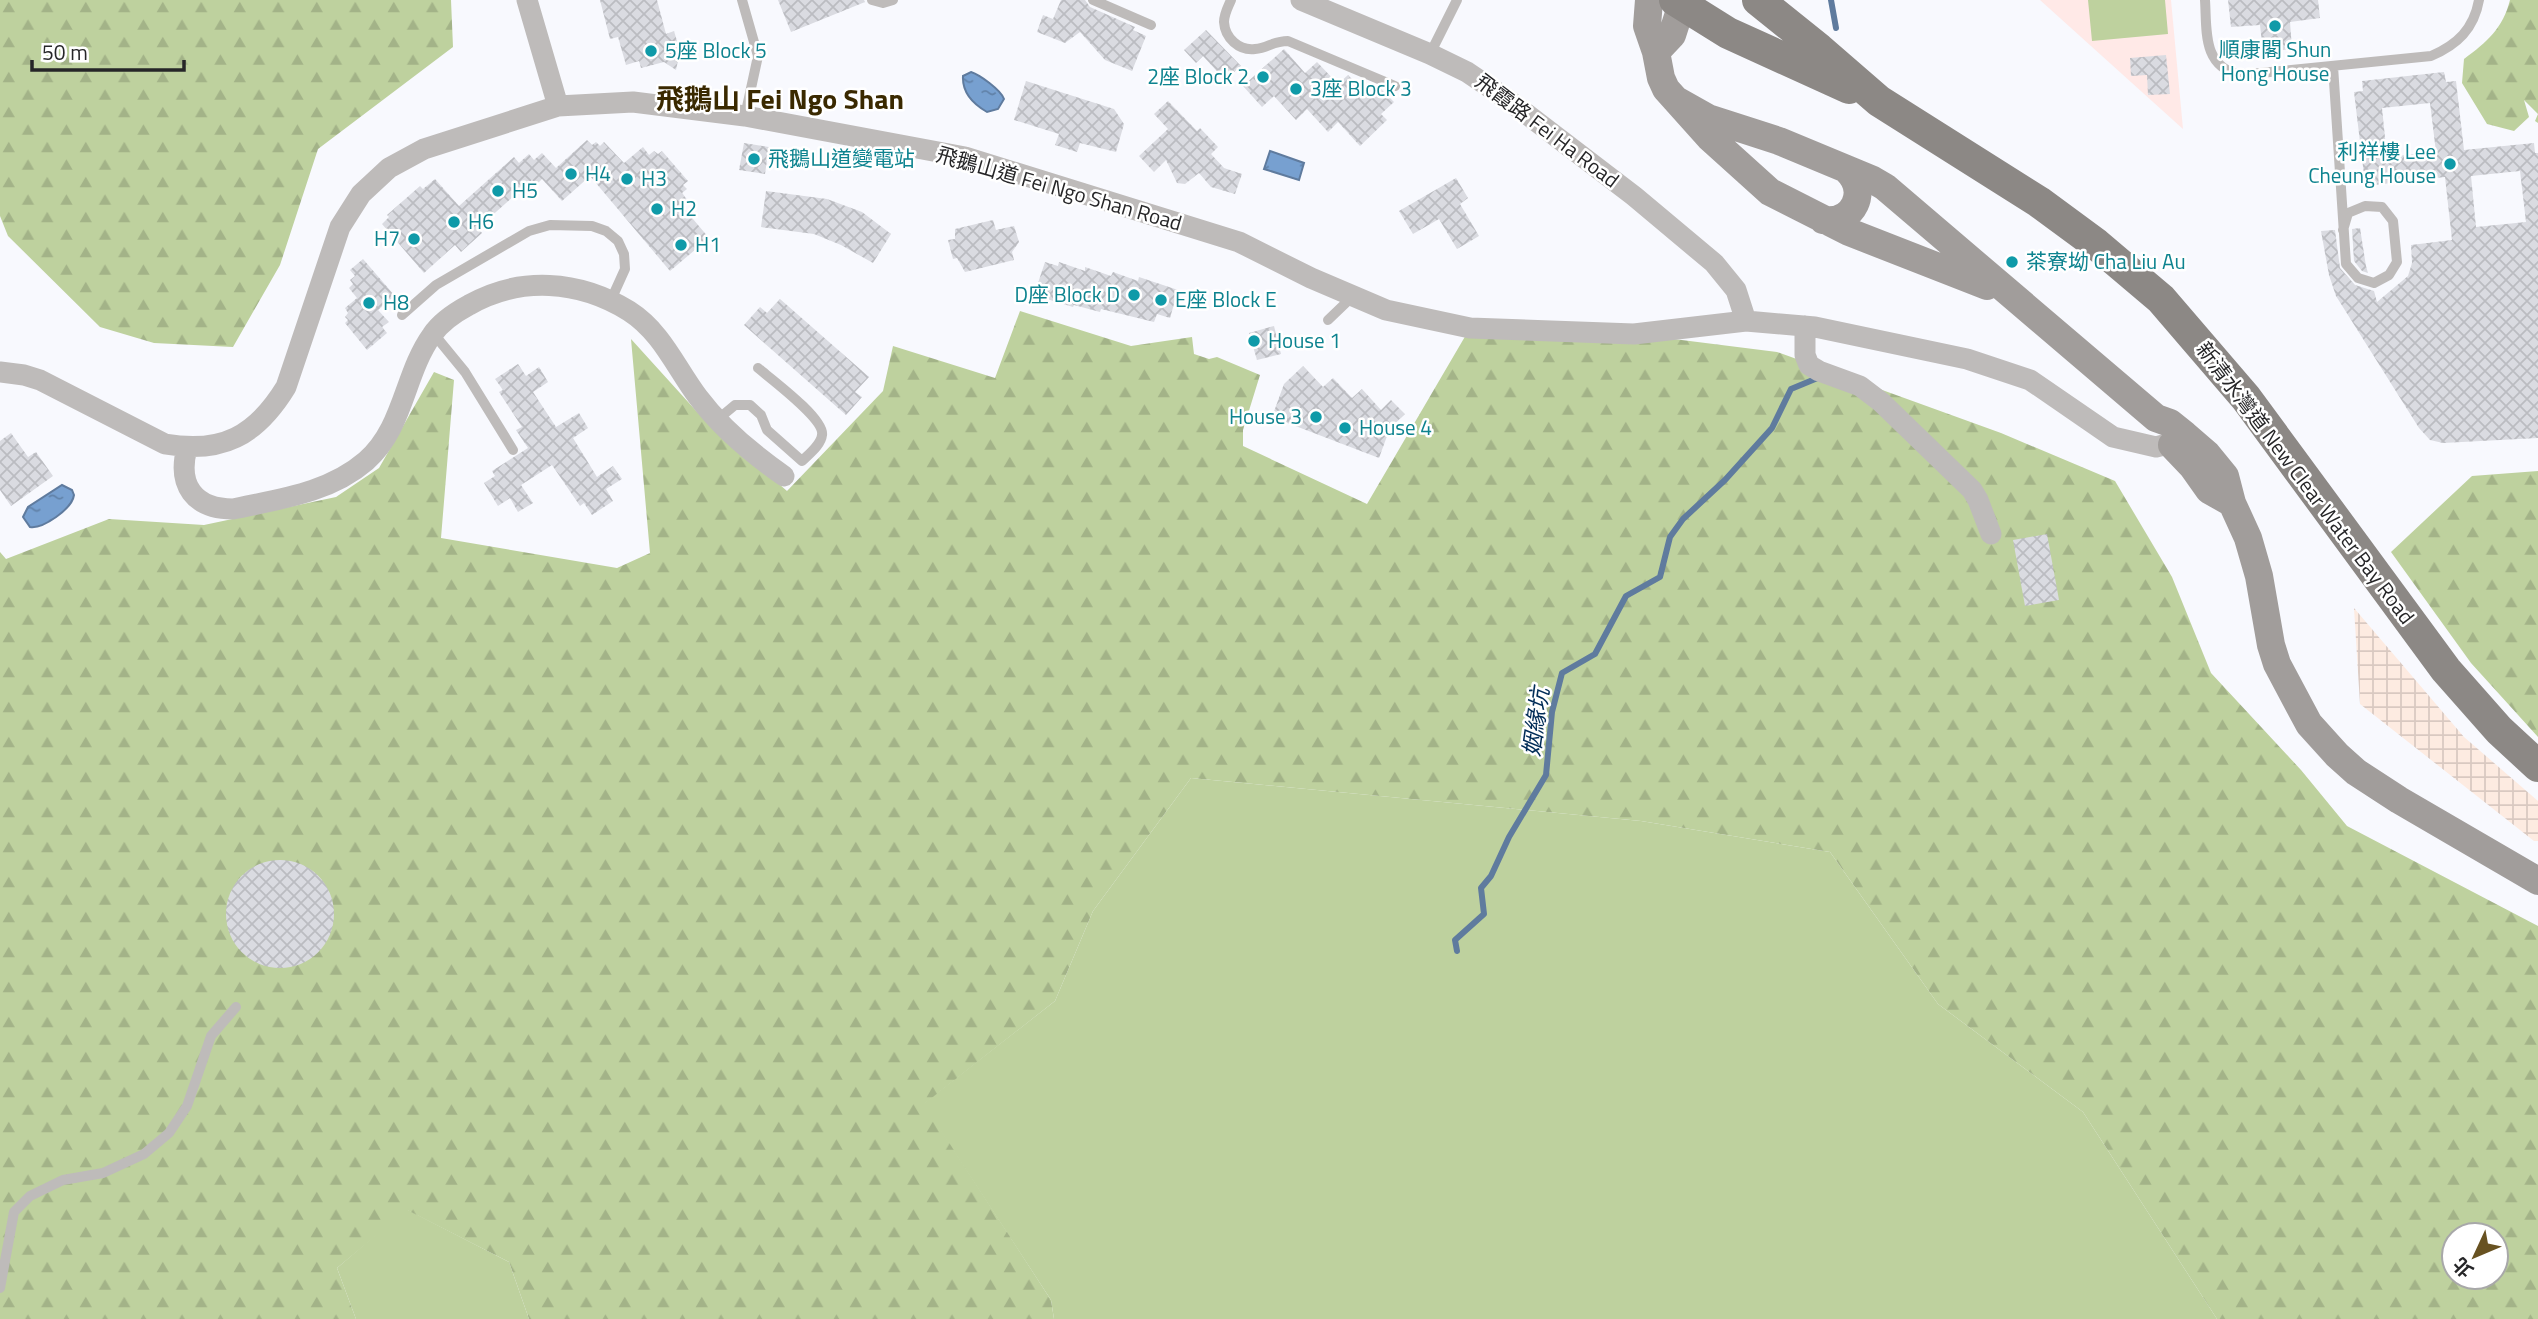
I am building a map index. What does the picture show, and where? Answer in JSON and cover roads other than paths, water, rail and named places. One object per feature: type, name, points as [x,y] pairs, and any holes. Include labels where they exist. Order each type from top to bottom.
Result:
[{"type":"main road","points":[[1649,0],[1647,26],[1661,78],[1676,100],[1709,137],[1770,192],[1823,220],[2009,295]]},
{"type":"main road","name":"新清水灣道 New Clear Water Bay Road","points":[[1758,0],[1880,101]]},
{"type":"main road","points":[[1656,52],[1672,35],[1679,1]]},
{"type":"main road","name":"新清水灣道 New Clear Water Bay Road","points":[[1679,1],[1728,33],[1880,101],[2039,202],[2096,244],[2161,299],[2246,398],[2462,690],[2499,730],[2538,766]]},
{"type":"main road","points":[[1676,100],[1708,118],[1779,141],[1885,187],[2156,418],[2160,432],[2207,454],[2225,476],[2259,576],[2277,664],[2309,724],[2356,772],[2538,881]]},
{"type":"main road","points":[[1823,220],[1843,218],[1856,205],[1856,181],[1847,170]]},
{"type":"street","points":[[527,0],[558,106]]},
{"type":"street","name":"飛霞路 Fei Ha Road","points":[[1301,0],[1430,54],[1467,72],[1507,99],[1634,196],[1714,263],[1736,290],[1746,321]]},
{"type":"street","name":"飛鵝山道 Fei Ngo Shan Road","points":[[0,372],[40,380],[164,444],[187,448],[211,446],[235,439],[256,426],[273,409],[286,387],[340,227],[361,194],[390,167],[424,149],[558,106],[633,102],[745,116],[965,158],[1239,242],[1352,297],[1386,310],[1470,328],[1634,334],[1746,321],[1805,326],[1967,359],[2038,383],[2113,437],[2156,447],[2178,439]]},
{"type":"street","points":[[187,448],[183,463],[184,479],[191,493],[203,503],[218,509],[233,509],[326,486],[358,467],[384,440],[421,354],[433,333],[466,306],[485,296],[516,286],[548,284],[580,289],[611,300],[633,313],[668,351],[698,398],[717,420],[737,441],[784,476]]},
{"type":"street","points":[[1805,326],[1805,355],[1809,365],[1818,371],[1860,386],[1881,402],[1972,490],[1979,500],[1990,534]]},
{"type":"lane","points":[[742,0],[758,56],[745,116]]},
{"type":"lane","points":[[872,0],[883,3],[893,0]]},
{"type":"lane","points":[[1093,0],[1151,25]]},
{"type":"lane","points":[[1231,0],[1224,22],[1227,33],[1234,42],[1244,48],[1255,49],[1276,41],[1288,41],[1395,86]]},
{"type":"lane","points":[[1430,54],[1457,0]]},
{"type":"lane","points":[[2206,0],[2211,55],[2222,69],[2240,75],[2419,58],[2446,49],[2460,40],[2470,27],[2479,0]]},
{"type":"lane","points":[[2333,66],[2343,230],[2346,264],[2358,278],[2374,283],[2389,275],[2397,262],[2393,221],[2382,207],[2365,206],[2348,212],[2343,230]]},
{"type":"lane","points":[[402,314],[436,285],[529,231],[550,225],[592,226],[606,231],[618,241],[624,254],[625,269],[611,300]]},
{"type":"lane","points":[[1328,320],[1352,297]]},
{"type":"lane","points":[[433,333],[464,372],[513,450]]},
{"type":"lane","points":[[717,420],[735,405],[750,405],[761,415],[767,430],[802,461],[819,442],[822,436],[818,422],[758,368]]},
{"type":"lane","points":[[0,1287],[14,1212],[30,1196],[63,1180],[103,1173],[144,1154],[169,1133],[187,1106],[211,1036],[236,1007]]},
{"type":"water","points":[[971,72],[990,83],[1002,95],[1004,99],[998,109],[987,112],[969,97],[964,88],[963,76]]},
{"type":"water","points":[[1270,151],[1304,163],[1299,180],[1264,169]]},
{"type":"water","points":[[62,485],[72,490],[74,495],[68,506],[42,525],[30,527],[23,517],[28,507]]},
{"type":"waterway","points":[[1831,0],[1836,28]]},
{"type":"waterway","name":"姻緣坑","points":[[1457,951],[1455,940],[1484,914],[1481,888],[1491,876],[1509,837],[1546,775],[1552,712],[1562,673],[1595,654],[1626,596],[1660,577],[1670,537],[1683,519],[1725,480],[1772,428],[1791,389],[1820,377]]},
{"type":"place","name":"順康閣 Shun Hong House","points":[[2275,26]]},
{"type":"place","name":"5座 Block 5","points":[[651,51]]},
{"type":"place","name":"2座 Block 2","points":[[1263,77]]},
{"type":"place","name":"3座 Block 3","points":[[1296,89]]},
{"type":"place","name":"飛鵝山道變電站","points":[[754,159]]},
{"type":"place","name":"利祥樓 Lee Cheung House","points":[[2450,164]]},
{"type":"place","name":"H4","points":[[571,174]]},
{"type":"place","name":"H3","points":[[627,179]]},
{"type":"place","name":"H5","points":[[498,191]]},
{"type":"place","name":"H2","points":[[657,209]]},
{"type":"place","name":"H6","points":[[454,222]]},
{"type":"place","name":"H7","points":[[414,239]]},
{"type":"place","name":"H1","points":[[681,245]]},
{"type":"place","name":"茶寮坳 Cha Liu Au","points":[[2012,262]]},
{"type":"place","name":"D座 Block D","points":[[1134,295]]},
{"type":"place","name":"E座 Block E","points":[[1161,300]]},
{"type":"place","name":"H8","points":[[369,303]]},
{"type":"place","name":"House 1","points":[[1254,341]]},
{"type":"place","name":"House 3","points":[[1316,417]]},
{"type":"place","name":"House 4","points":[[1345,428]]},
{"type":"district","name":"飛鵝山 Fei Ngo Shan","points":[[780,99]]}]
